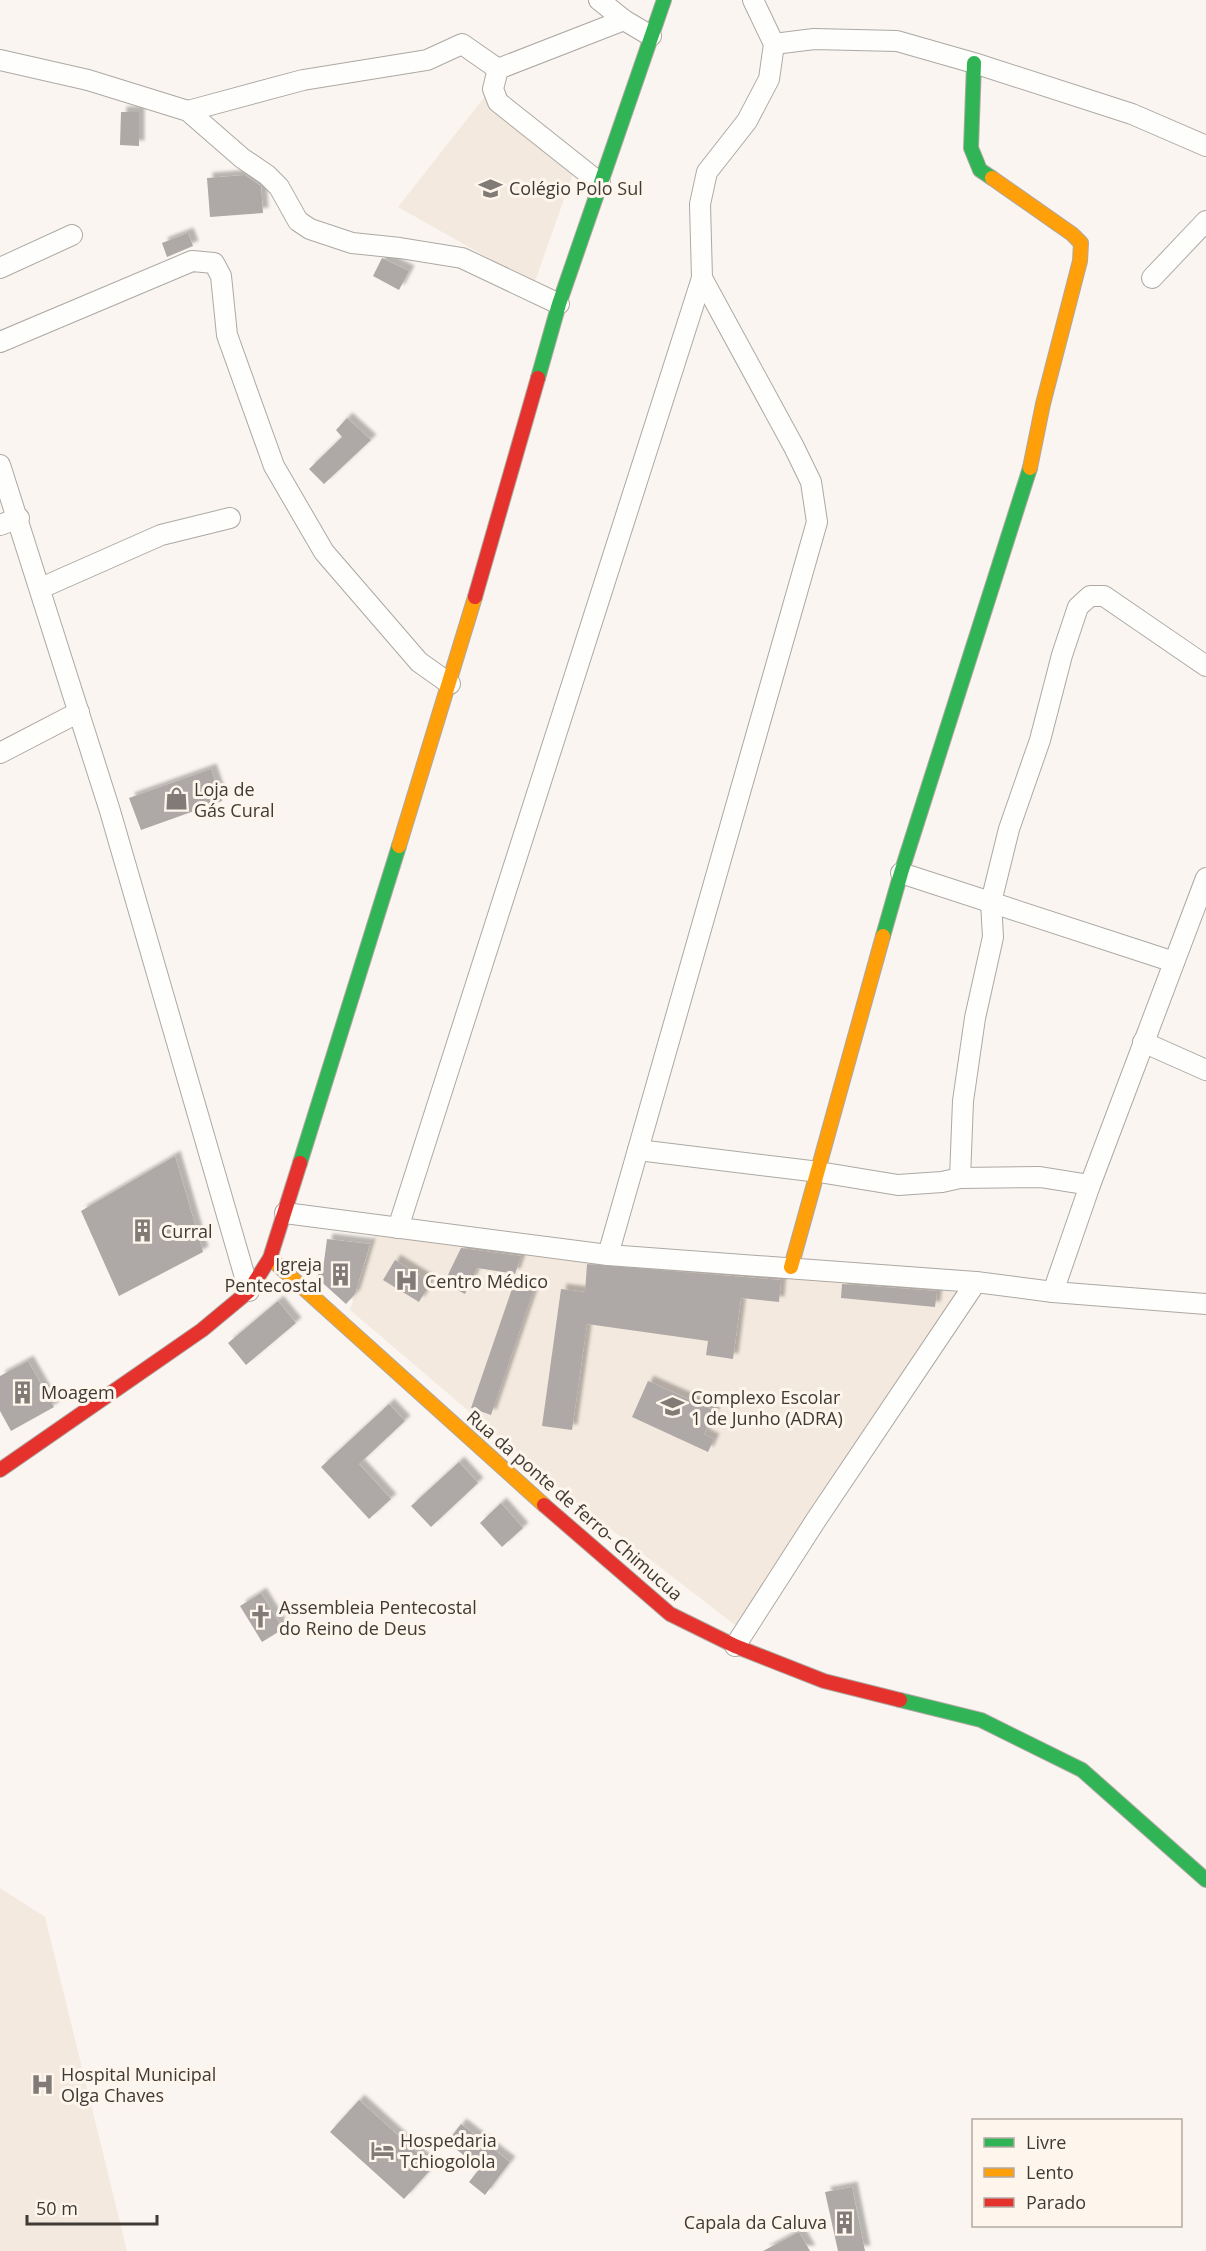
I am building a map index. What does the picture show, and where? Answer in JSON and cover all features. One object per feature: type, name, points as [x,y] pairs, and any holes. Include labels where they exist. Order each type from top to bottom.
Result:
[{"type":"street","points":[[599,0],[624,21],[651,36]]},
{"type":"street","points":[[0,1470],[201,1330],[249,1291],[270,1258],[450,684],[559,304],[664,0]]},
{"type":"street","points":[[398,1228],[702,278],[700,204],[707,172],[747,121],[769,79],[774,44],[753,0]]},
{"type":"street","points":[[498,69],[624,21]]},
{"type":"street","points":[[774,44],[814,39],[897,41],[974,63],[1131,114],[1206,146]]},
{"type":"street","points":[[188,111],[303,80],[427,60],[462,44],[498,69]]},
{"type":"street","points":[[0,60],[88,80],[188,111],[242,158],[267,175],[279,187],[298,221],[310,229],[352,243],[462,258],[559,304]]},
{"type":"street","points":[[791,1267],[901,873],[1022,494],[1080,261],[1081,243],[1072,234],[980,170],[971,148],[974,63]]},
{"type":"street","points":[[498,69],[493,89],[498,102],[600,183]]},
{"type":"street","points":[[1152,278],[1206,221]]},
{"type":"street","points":[[0,268],[72,235]]},
{"type":"street","points":[[0,342],[192,261],[214,263],[221,276],[227,335],[274,466],[324,552],[419,662],[450,684]]},
{"type":"street","points":[[608,1255],[817,522],[811,482],[702,278]]},
{"type":"street","points":[[0,465],[9,522],[41,588],[110,812],[249,1291]]},
{"type":"street","points":[[41,588],[160,535],[230,518]]},
{"type":"street","points":[[960,1178],[963,1101],[975,1018],[993,937],[991,902],[1009,830],[1040,740],[1062,655],[1078,607],[1090,596],[1104,596],[1206,666]]},
{"type":"street","points":[[0,753],[79,712]]},
{"type":"street","points":[[901,873],[1174,962]]},
{"type":"street","points":[[1053,1293],[1090,1185],[1206,878]]},
{"type":"street","points":[[1143,1042],[1206,1070]]},
{"type":"street","points":[[638,1150],[819,1172],[898,1185],[942,1182],[960,1178],[1040,1177],[1090,1185]]},
{"type":"street","points":[[285,1213],[608,1255],[976,1282],[1053,1293],[1206,1304]]},
{"type":"street","name":"Rua da ponte de ferro- Chimucua","points":[[270,1258],[562,1521],[670,1614],[735,1646],[824,1681],[981,1720],[1082,1770],[1206,1880]]},
{"type":"street","points":[[735,1646],[816,1520],[976,1282]]},
{"type":"shaded area","name":"Colégio Polo Sul","points":[[486,95],[575,168],[534,284],[398,207]]},
{"type":"shaded area","name":"Complexo Escolar 1 de Junho (ADRA)","points":[[375,1233],[588,1259],[960,1292],[735,1625],[578,1504],[350,1310]]},
{"type":"shaded area","name":"Hospital Municipal Olga Chaves","points":[[0,1888],[45,1917],[127,2251],[0,2251]]},
{"type":"building","points":[[121,112],[139,112],[139,146],[120,145]]},
{"type":"building","points":[[245,175],[261,186],[263,213],[210,217],[207,178]]},
{"type":"building","points":[[188,233],[193,246],[167,257],[162,243]]},
{"type":"building","points":[[382,258],[409,271],[399,290],[373,276]]},
{"type":"building","points":[[347,418],[371,440],[324,484],[309,469],[342,437],[336,430]]},
{"type":"building","name":"Loja de Gás Cural","points":[[211,769],[222,801],[141,830],[129,798]]},
{"type":"building","name":"Curral","points":[[175,1156],[203,1252],[119,1296],[81,1211]]},
{"type":"building","name":"Igreja Pentecostal","points":[[327,1239],[370,1244],[355,1294],[346,1304],[316,1277],[323,1269]]},
{"type":"building","points":[[461,1248],[521,1256],[515,1274],[477,1268],[465,1294],[444,1283]]},
{"type":"building","name":"Centro Médico","points":[[395,1260],[431,1282],[419,1302],[383,1280]]},
{"type":"building","points":[[587,1264],[781,1280],[779,1302],[741,1298],[733,1359],[706,1355],[708,1341],[587,1324],[572,1430],[542,1426],[561,1289],[585,1292]]},
{"type":"building","points":[[514,1283],[534,1289],[491,1415],[471,1408]]},
{"type":"building","points":[[842,1284],[937,1291],[935,1307],[841,1298]]},
{"type":"building","points":[[278,1301],[296,1323],[246,1365],[228,1343]]},
{"type":"building","name":"Moagem","points":[[28,1361],[54,1407],[11,1431],[0,1411],[0,1376]]},
{"type":"building","points":[[648,1381],[715,1411],[704,1434],[714,1439],[708,1452],[632,1417]]},
{"type":"building","points":[[389,1404],[405,1421],[359,1464],[391,1499],[369,1519],[321,1467]]},
{"type":"building","points":[[459,1462],[478,1483],[431,1527],[411,1506]]},
{"type":"building","points":[[501,1503],[523,1528],[502,1547],[480,1523]]},
{"type":"building","name":"Assembleia Pentecostal do Reino de Deus","points":[[261,1593],[283,1629],[262,1642],[240,1606]]},
{"type":"building","name":"Hospedaria Tchiogolola","points":[[359,2100],[433,2167],[404,2199],[330,2132]]},
{"type":"building","points":[[461,2124],[510,2162],[485,2195],[469,2182],[480,2168],[447,2142]]},
{"type":"building","name":"Capala da Caluva","points":[[852,2187],[865,2251],[838,2251],[825,2192]]},
{"type":"building","points":[[799,2232],[810,2251],[763,2251]]},
{"type":"traffic: fast","points":[[538,378],[559,304],[664,0]]},
{"type":"traffic: fast","points":[[974,63],[971,148],[980,170],[992,178]]},
{"type":"traffic: fast","points":[[883,936],[1030,468]]},
{"type":"traffic: fast","points":[[300,1163],[399,846]]},
{"type":"traffic: fast","points":[[900,1700],[981,1720],[1082,1770],[1206,1880]]},
{"type":"traffic: slow","points":[[992,178],[1072,234],[1081,243],[1080,261],[1043,404],[1030,468]]},
{"type":"traffic: slow","points":[[399,846],[475,597]]},
{"type":"traffic: slow","points":[[791,1267],[883,936]]},
{"type":"traffic: slow","points":[[270,1258],[544,1505]]},
{"type":"traffic: jam","points":[[475,597],[538,378]]},
{"type":"traffic: jam","points":[[0,1470],[202,1330],[249,1291],[270,1258],[300,1163]]},
{"type":"traffic: jam","points":[[544,1505],[670,1614],[735,1646],[824,1681],[900,1700]]},
{"type":"place","name":"Colégio Polo Sul","points":[[491,188]]},
{"type":"place","name":"Loja de Gás Cural","points":[[176,799]]},
{"type":"place","name":"Curral","points":[[143,1231]]},
{"type":"place","name":"Igreja Pentecostal","points":[[340,1274]]},
{"type":"place","name":"Centro Médico","points":[[407,1281]]},
{"type":"place","name":"Moagem","points":[[23,1392]]},
{"type":"place","name":"Complexo Escolar 1 de Junho (ADRA)","points":[[673,1407]]},
{"type":"place","name":"Assembleia Pentecostal do Reino de Deus","points":[[261,1617]]},
{"type":"place","name":"Hospital Municipal Olga Chaves","points":[[43,2084]]},
{"type":"place","name":"Hospedaria Tchiogolola","points":[[382,2150]]},
{"type":"place","name":"Capala da Caluva","points":[[845,2222]]}]
